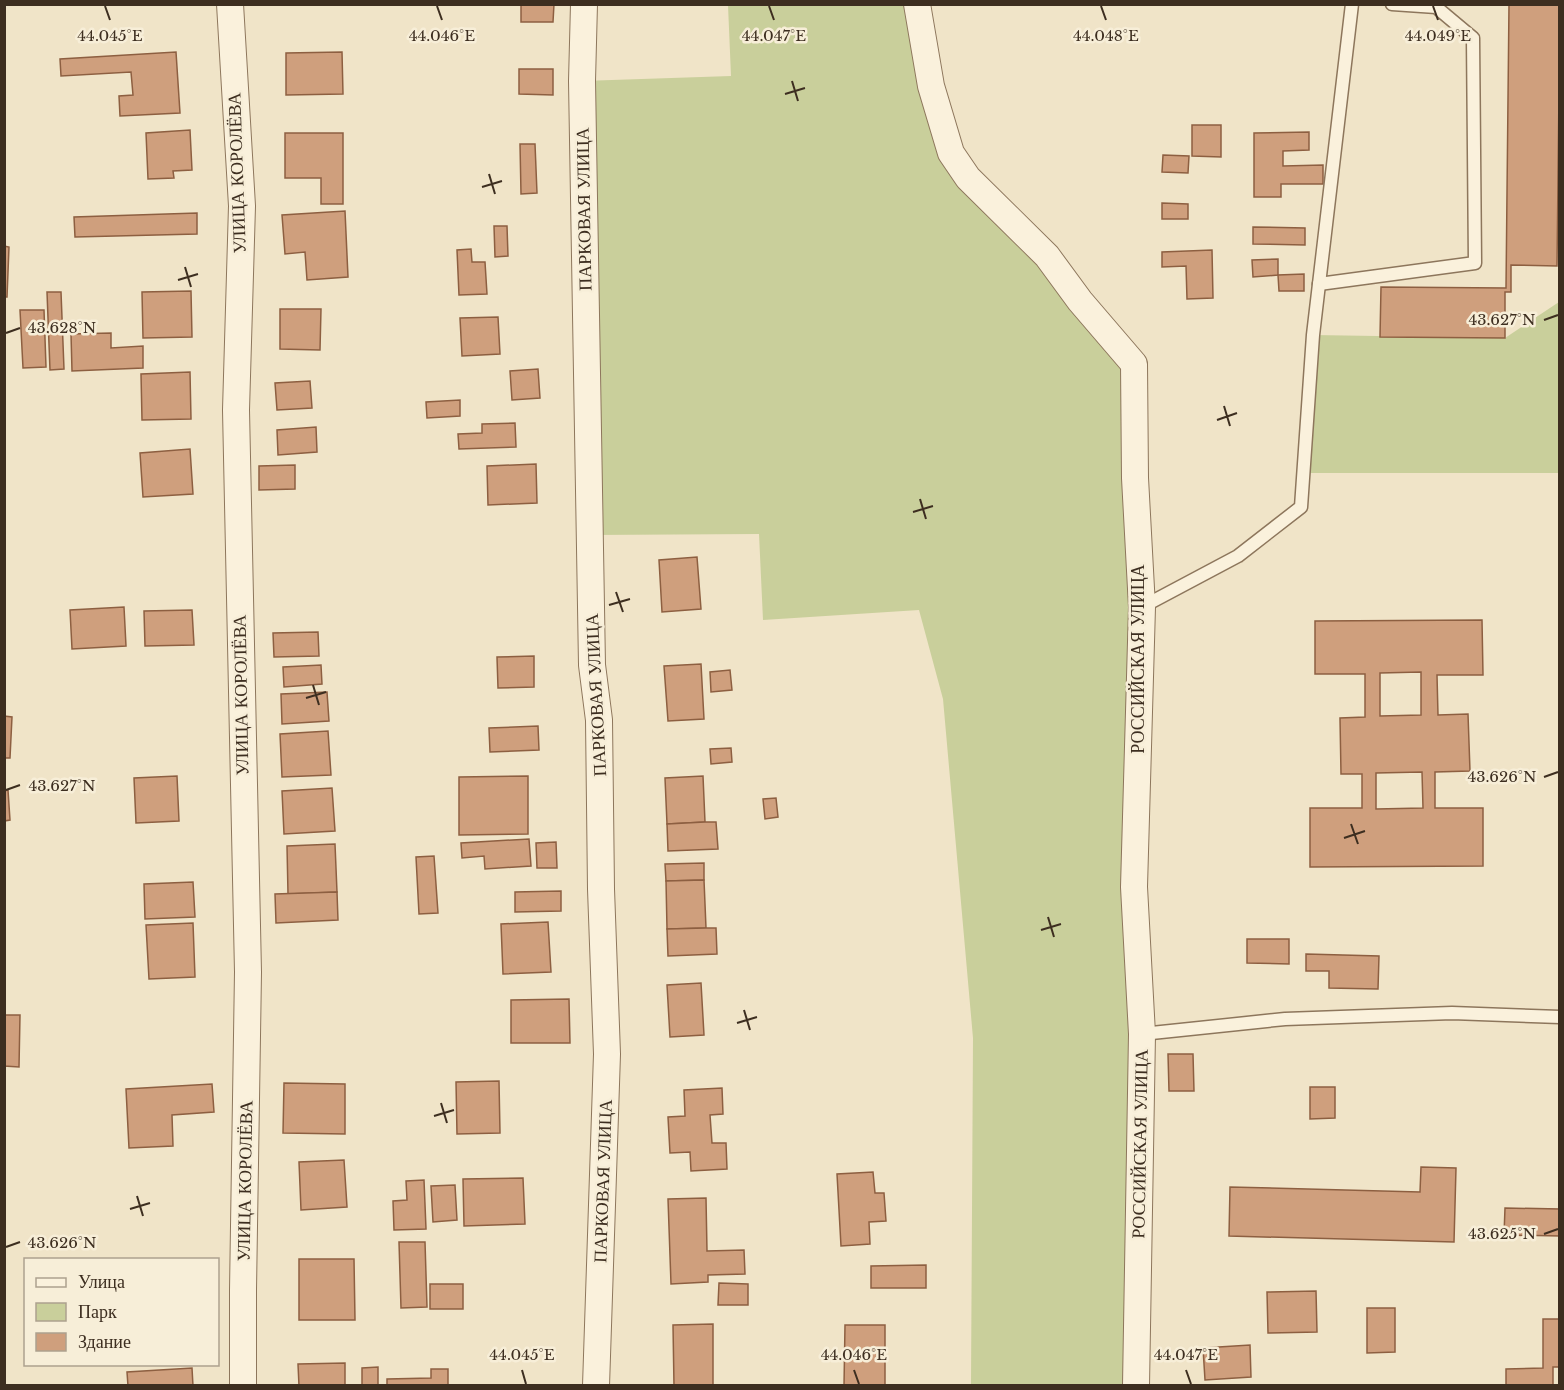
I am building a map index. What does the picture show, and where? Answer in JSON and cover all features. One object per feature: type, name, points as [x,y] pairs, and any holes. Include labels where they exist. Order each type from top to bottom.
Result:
[{"type":"street","name":"УЛИЦА КОРОЛЁВА","points":[[230,4],[242,206],[236,410],[248,972],[243,1386]]},
{"type":"street","name":"ПАРКОВАЯ УЛИЦА","points":[[584,4],[582,81],[592,664],[599,720],[607,1054],[596,1386]]},
{"type":"street","name":"РОССИЙСКАЯ УЛИЦА","points":[[917,4],[931,86],[951,153],[968,178],[1047,256],[1080,301],[1134,364],[1135,478],[1142,607],[1134,887],[1142,1034],[1136,1386]]},
{"type":"lane","points":[[1142,607],[1238,556],[1301,507],[1312,348],[1352,4]]},
{"type":"lane","points":[[1319,284],[1475,263],[1473,38],[1436,7],[1392,4]]},
{"type":"lane","points":[[1142,1034],[1285,1019],[1452,1013],[1560,1017]]},
{"type":"green space","points":[[728,5],[917,5],[951,153],[1134,364],[1136,1385],[971,1385],[973,1038],[943,699],[919,610],[763,620],[759,534],[590,535],[582,81],[731,76]]},
{"type":"green space","points":[[1559,302],[1559,473],[1303,473],[1313,335],[1505,338]]},
{"type":"building","points":[[521,4],[554,4],[553,22],[521,22]]},
{"type":"building","points":[[1509,4],[1560,4],[1557,266],[1511,265],[1511,292],[1505,292],[1505,338],[1380,337],[1381,287],[1506,288]]},
{"type":"building","points":[[176,52],[180,113],[120,116],[119,96],[133,95],[131,72],[61,76],[60,59]]},
{"type":"building","points":[[342,52],[343,94],[286,95],[286,53]]},
{"type":"building","points":[[519,69],[553,69],[553,95],[519,94]]},
{"type":"building","points":[[1192,125],[1221,125],[1221,157],[1192,156]]},
{"type":"building","points":[[190,130],[192,170],[173,171],[174,178],[148,179],[146,133]]},
{"type":"building","points":[[1309,132],[1309,150],[1283,151],[1283,166],[1323,165],[1323,184],[1281,184],[1281,197],[1254,197],[1254,133]]},
{"type":"building","points":[[285,133],[343,133],[343,204],[321,204],[321,178],[285,178]]},
{"type":"building","points":[[520,144],[535,144],[537,193],[521,194]]},
{"type":"building","points":[[1163,155],[1189,156],[1188,173],[1162,172]]},
{"type":"building","points":[[1162,203],[1188,204],[1188,219],[1162,219]]},
{"type":"building","points":[[345,211],[348,277],[307,280],[305,252],[285,254],[282,215]]},
{"type":"building","points":[[197,213],[197,234],[75,237],[74,217]]},
{"type":"building","points":[[494,226],[507,226],[508,256],[495,257]]},
{"type":"building","points":[[1253,227],[1305,228],[1305,245],[1253,244]]},
{"type":"building","points":[[4,246],[9,247],[7,297],[4,297]]},
{"type":"building","points":[[471,249],[472,262],[485,262],[487,294],[459,295],[457,250]]},
{"type":"building","points":[[1212,250],[1213,298],[1187,299],[1186,266],[1162,267],[1162,252]]},
{"type":"building","points":[[1278,259],[1278,275],[1253,277],[1252,260]]},
{"type":"building","points":[[1304,274],[1304,291],[1279,291],[1278,275]]},
{"type":"building","points":[[191,291],[192,337],[143,338],[142,292]]},
{"type":"building","points":[[47,292],[61,292],[64,369],[50,370]]},
{"type":"building","points":[[280,309],[321,309],[320,350],[280,349]]},
{"type":"building","points":[[20,310],[44,310],[46,367],[23,368]]},
{"type":"building","points":[[498,317],[500,354],[462,356],[460,318]]},
{"type":"building","points":[[111,333],[111,348],[143,346],[143,368],[72,371],[71,334]]},
{"type":"building","points":[[538,369],[540,398],[512,400],[510,371]]},
{"type":"building","points":[[190,372],[191,419],[142,420],[141,374]]},
{"type":"building","points":[[310,381],[312,408],[277,410],[275,383]]},
{"type":"building","points":[[460,400],[460,416],[427,418],[426,402]]},
{"type":"building","points":[[515,423],[516,447],[459,449],[458,434],[482,433],[482,424]]},
{"type":"building","points":[[316,427],[317,452],[278,455],[277,430]]},
{"type":"building","points":[[190,449],[193,494],[143,497],[140,453]]},
{"type":"building","points":[[536,464],[537,503],[488,505],[487,466]]},
{"type":"building","points":[[295,465],[295,489],[259,490],[259,466]]},
{"type":"building","points":[[697,557],[701,609],[662,612],[659,560]]},
{"type":"building","points":[[124,607],[126,646],[72,649],[70,610]]},
{"type":"building","points":[[192,610],[194,645],[145,646],[144,611]]},
{"type":"building","points":[[1482,620],[1483,675],[1437,675],[1438,715],[1468,714],[1470,771],[1435,772],[1435,808],[1483,808],[1483,866],[1310,867],[1310,808],[1362,808],[1362,774],[1341,774],[1340,718],[1365,717],[1365,674],[1315,674],[1315,621]],"holes":[[[1421,672],[1421,715],[1380,716],[1380,673]],[[1422,772],[1423,808],[1376,809],[1376,773]]]},
{"type":"building","points":[[318,632],[319,656],[274,657],[273,633]]},
{"type":"building","points":[[534,656],[534,687],[498,688],[497,657]]},
{"type":"building","points":[[701,664],[704,719],[668,721],[664,666]]},
{"type":"building","points":[[321,665],[322,684],[284,687],[283,667]]},
{"type":"building","points":[[730,670],[732,690],[711,692],[710,672]]},
{"type":"building","points":[[327,692],[329,721],[282,724],[281,694]]},
{"type":"building","points":[[4,716],[12,717],[10,758],[4,758]]},
{"type":"building","points":[[538,726],[539,750],[490,752],[489,728]]},
{"type":"building","points":[[328,731],[331,775],[282,777],[280,734]]},
{"type":"building","points":[[731,748],[732,762],[711,764],[710,749]]},
{"type":"building","points":[[177,776],[179,821],[136,823],[134,778]]},
{"type":"building","points":[[528,776],[528,834],[459,835],[459,777]]},
{"type":"building","points":[[703,776],[705,822],[667,824],[665,778]]},
{"type":"building","points":[[332,788],[335,831],[284,834],[282,791]]},
{"type":"building","points":[[8,790],[10,820],[4,821],[4,791]]},
{"type":"building","points":[[776,798],[778,817],[765,819],[763,799]]},
{"type":"building","points":[[716,822],[718,849],[668,851],[667,824]]},
{"type":"building","points":[[529,839],[531,866],[485,869],[484,856],[462,858],[461,843]]},
{"type":"building","points":[[556,842],[557,868],[537,868],[536,843]]},
{"type":"building","points":[[335,844],[337,892],[288,894],[287,846]]},
{"type":"building","points":[[434,856],[438,913],[419,914],[416,857]]},
{"type":"building","points":[[704,863],[704,880],[666,881],[665,864]]},
{"type":"building","points":[[704,880],[706,928],[667,929],[666,881]]},
{"type":"building","points":[[193,882],[195,917],[145,919],[144,884]]},
{"type":"building","points":[[561,891],[561,911],[515,912],[515,892]]},
{"type":"building","points":[[337,892],[338,920],[276,923],[275,894]]},
{"type":"building","points":[[548,922],[551,972],[503,974],[501,924]]},
{"type":"building","points":[[193,923],[195,977],[149,979],[146,925]]},
{"type":"building","points":[[716,928],[717,954],[668,956],[667,929]]},
{"type":"building","points":[[1247,939],[1289,939],[1289,964],[1247,963]]},
{"type":"building","points":[[1306,954],[1379,956],[1378,989],[1329,988],[1329,971],[1306,971]]},
{"type":"building","points":[[701,983],[704,1035],[670,1037],[667,985]]},
{"type":"building","points":[[569,999],[570,1043],[511,1043],[511,1000]]},
{"type":"building","points":[[4,1015],[20,1015],[19,1067],[4,1066]]},
{"type":"building","points":[[1168,1054],[1193,1054],[1194,1091],[1169,1091]]},
{"type":"building","points":[[499,1081],[500,1133],[457,1134],[456,1082]]},
{"type":"building","points":[[284,1083],[345,1084],[345,1134],[283,1133]]},
{"type":"building","points":[[212,1084],[214,1112],[172,1115],[173,1146],[129,1148],[126,1089]]},
{"type":"building","points":[[1310,1087],[1335,1087],[1335,1118],[1310,1119]]},
{"type":"building","points":[[722,1088],[723,1114],[710,1115],[712,1143],[726,1143],[727,1169],[691,1171],[690,1152],[670,1153],[668,1117],[685,1116],[684,1090]]},
{"type":"building","points":[[344,1160],[347,1207],[301,1210],[299,1162]]},
{"type":"building","points":[[1421,1167],[1456,1168],[1454,1242],[1229,1236],[1230,1187],[1420,1192]]},
{"type":"building","points":[[873,1172],[875,1193],[884,1193],[886,1221],[869,1222],[870,1244],[841,1246],[837,1174]]},
{"type":"building","points":[[523,1178],[525,1224],[464,1226],[463,1179]]},
{"type":"building","points":[[424,1180],[426,1229],[394,1230],[393,1201],[407,1200],[406,1181]]},
{"type":"building","points":[[455,1185],[457,1220],[433,1222],[431,1186]]},
{"type":"building","points":[[706,1198],[707,1251],[744,1250],[745,1274],[708,1275],[708,1282],[671,1284],[668,1199]]},
{"type":"building","points":[[1505,1208],[1560,1209],[1560,1236],[1504,1235]]},
{"type":"building","points":[[399,1242],[425,1242],[427,1307],[401,1308]]},
{"type":"building","points":[[299,1259],[354,1259],[355,1320],[299,1320]]},
{"type":"building","points":[[926,1265],[926,1288],[871,1288],[871,1266]]},
{"type":"building","points":[[719,1283],[748,1284],[748,1305],[718,1305]]},
{"type":"building","points":[[430,1284],[463,1284],[463,1309],[430,1309]]},
{"type":"building","points":[[1316,1291],[1317,1332],[1268,1333],[1267,1292]]},
{"type":"building","points":[[1367,1308],[1395,1308],[1395,1352],[1367,1353]]},
{"type":"building","points":[[1543,1319],[1560,1319],[1560,1367],[1553,1367],[1553,1386],[1506,1386],[1506,1369],[1543,1368]]},
{"type":"building","points":[[713,1324],[713,1386],[674,1386],[673,1325]]},
{"type":"building","points":[[845,1325],[885,1325],[885,1386],[844,1386]]},
{"type":"building","points":[[1250,1345],[1251,1377],[1205,1380],[1203,1348]]},
{"type":"building","points":[[345,1363],[345,1386],[299,1386],[298,1364]]},
{"type":"building","points":[[378,1367],[378,1386],[362,1386],[362,1368]]},
{"type":"building","points":[[192,1368],[193,1386],[128,1386],[127,1372]]},
{"type":"building","points":[[431,1369],[448,1369],[448,1386],[387,1386],[387,1379],[431,1378]]}]
